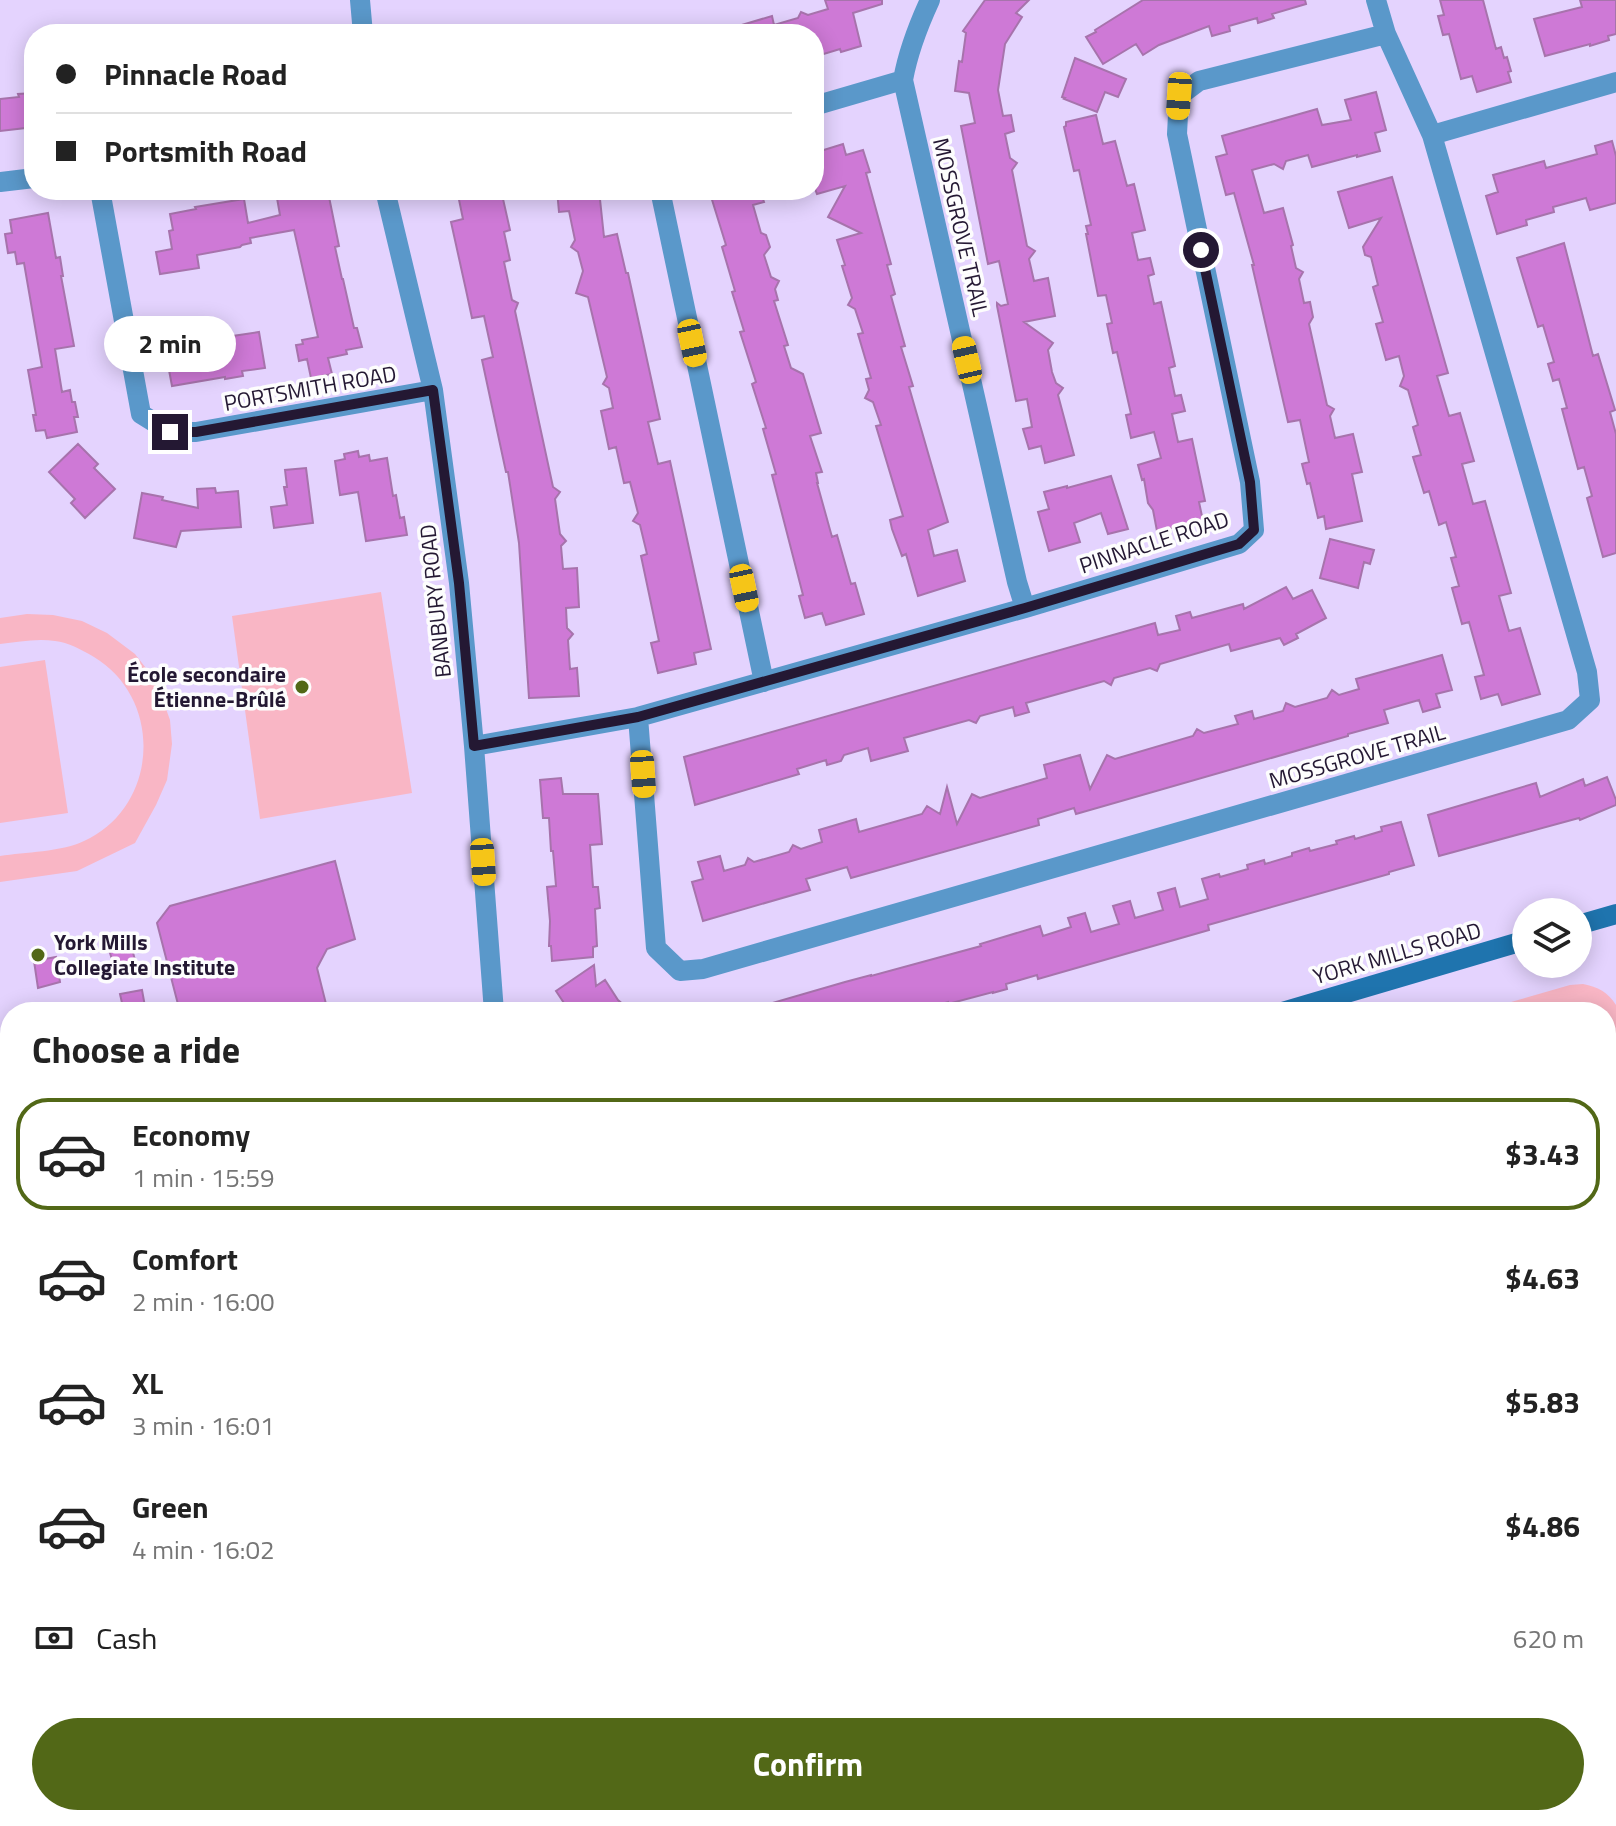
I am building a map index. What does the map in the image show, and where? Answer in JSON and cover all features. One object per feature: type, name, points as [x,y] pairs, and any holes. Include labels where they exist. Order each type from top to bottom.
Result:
[{"type":"main road","points":[[1592,921],[1616,914]]},
{"type":"main road","name":"YORK MILLS ROAD","points":[[1316,1002],[1512,944]]},
{"type":"street","points":[[360,0],[362,24]]},
{"type":"street","name":"MOSSGROVE TRAIL","points":[[930,0],[907,58],[903,80],[1025,608]]},
{"type":"street","name":"MOSSGROVE TRAIL","points":[[638,717],[656,948],[680,971],[703,969],[1568,720],[1590,700],[1587,672],[1432,135],[1386,34],[1376,0]]},
{"type":"street","name":"PINNACLE ROAD","points":[[474,746],[638,717],[1239,544],[1254,530],[1250,482],[1177,134],[1179,96],[1199,81],[1386,34]]},
{"type":"street","points":[[824,103],[903,80]]},
{"type":"street","points":[[1432,135],[1616,82]]},
{"type":"street","points":[[0,182],[24,179]]},
{"type":"street","name":"PORTSMITH ROAD","points":[[102,200],[141,414],[170,432],[196,432],[433,390]]},
{"type":"street","name":"BANBURY ROAD","points":[[387,200],[433,390],[459,583],[493,1002]]},
{"type":"street","points":[[662,200],[764,682]]},
{"type":"shaded area","points":[[381,592],[412,793],[260,819],[232,616]]},
{"type":"shaded area","points":[[27,614],[82,621],[107,633],[135,654],[161,695],[170,720],[172,744],[167,780],[135,843],[77,871],[0,882],[0,856],[75,845],[109,825],[127,804],[139,779],[143,752],[141,725],[133,699],[117,676],[94,657],[55,641],[0,644],[0,618]]},
{"type":"shaded area","points":[[45,660],[68,813],[0,823],[0,667]]},
{"type":"shaded area","points":[[1570,985],[1593,987],[1614,1002],[1511,1002]]},
{"type":"building","points":[[825,0],[882,0],[882,4],[853,13],[861,46],[841,52],[840,49],[824,54],[824,24],[777,24],[798,18],[801,12],[808,15],[828,9]]},
{"type":"building","points":[[985,0],[1029,0],[1016,13],[1022,17],[1005,44],[998,90],[1003,116],[1011,115],[1014,131],[1005,134],[1010,158],[1017,163],[1012,170],[1027,246],[1035,251],[1029,259],[1034,281],[1048,278],[1055,316],[1024,322],[1053,343],[1048,350],[1052,372],[1056,383],[1063,388],[1058,395],[1074,455],[1045,463],[1041,446],[1029,449],[1023,429],[1032,427],[1027,399],[1016,401],[997,306],[997,303],[1001,306],[1008,304],[999,261],[988,264],[961,126],[975,123],[969,93],[955,91],[966,33],[963,31]]},
{"type":"building","points":[[1143,0],[1305,0],[1306,4],[1272,14],[1274,18],[1258,23],[1257,18],[1229,26],[1230,31],[1212,36],[1209,26],[1159,45],[1143,55],[1136,44],[1103,64],[1086,37]]},
{"type":"building","points":[[1440,0],[1483,0],[1496,49],[1501,47],[1504,58],[1507,57],[1511,82],[1477,92],[1472,76],[1461,79],[1449,34],[1443,35],[1438,16],[1444,15]]},
{"type":"building","points":[[1580,0],[1616,0],[1616,34],[1608,36],[1609,40],[1590,46],[1545,56],[1534,19],[1582,7]]},
{"type":"building","points":[[772,16],[774,24],[745,24]]},
{"type":"building","points":[[1075,58],[1126,79],[1118,97],[1105,92],[1097,112],[1062,97]]},
{"type":"building","points":[[1376,92],[1386,130],[1375,133],[1380,151],[1312,167],[1308,155],[1286,161],[1283,169],[1274,164],[1252,170],[1264,213],[1283,208],[1296,268],[1303,272],[1299,279],[1304,303],[1310,302],[1313,317],[1309,324],[1327,405],[1334,409],[1330,416],[1335,438],[1353,434],[1362,472],[1352,474],[1362,521],[1326,529],[1324,516],[1318,518],[1302,464],[1309,462],[1300,420],[1288,422],[1254,265],[1234,193],[1226,195],[1216,157],[1227,154],[1222,136],[1317,109],[1322,125],[1351,120],[1345,100]]},
{"type":"building","points":[[18,94],[24,94],[24,128],[0,131],[0,99],[19,97]]},
{"type":"building","points":[[1096,115],[1103,144],[1115,141],[1127,186],[1134,184],[1145,230],[1132,233],[1138,260],[1150,258],[1154,274],[1148,276],[1154,304],[1161,302],[1175,366],[1169,368],[1175,396],[1181,395],[1185,411],[1172,414],[1178,442],[1192,439],[1205,501],[1199,502],[1203,521],[1157,531],[1138,465],[1161,458],[1154,432],[1131,438],[1126,415],[1131,414],[1117,352],[1113,353],[1107,324],[1112,323],[1106,295],[1098,296],[1086,234],[1086,226],[1091,225],[1079,170],[1074,171],[1064,127],[1066,122]]},
{"type":"building","points":[[1612,141],[1616,156],[1616,203],[1590,210],[1586,198],[1553,207],[1554,212],[1526,220],[1527,225],[1497,234],[1486,196],[1498,192],[1493,175],[1544,161],[1546,168],[1597,154],[1595,146]]},
{"type":"building","points":[[843,144],[846,155],[863,150],[870,172],[866,173],[891,264],[887,265],[895,294],[891,296],[913,386],[909,387],[948,522],[928,530],[934,556],[957,550],[965,581],[918,596],[906,554],[902,556],[892,529],[890,520],[903,516],[876,426],[881,425],[873,402],[865,398],[869,390],[866,379],[871,378],[858,334],[863,333],[855,309],[848,305],[852,298],[837,240],[861,233],[828,217],[845,186],[824,192],[824,150]]},
{"type":"building","points":[[1392,177],[1448,373],[1437,376],[1449,416],[1460,413],[1474,461],[1462,464],[1473,504],[1485,501],[1511,593],[1499,596],[1509,631],[1520,628],[1540,694],[1502,705],[1498,694],[1481,699],[1475,677],[1484,675],[1469,622],[1462,624],[1452,588],[1459,586],[1451,558],[1456,557],[1446,522],[1439,525],[1429,491],[1424,493],[1413,457],[1421,455],[1413,427],[1418,425],[1408,390],[1400,386],[1404,376],[1399,356],[1386,360],[1376,324],[1383,322],[1373,287],[1378,285],[1371,257],[1365,255],[1363,247],[1381,218],[1349,228],[1338,192]]},
{"type":"building","points":[[244,200],[248,223],[280,215],[277,200],[330,200],[342,279],[362,347],[328,358],[332,374],[311,378],[307,359],[299,361],[296,345],[303,344],[302,340],[318,337],[294,230],[250,238],[251,243],[240,247],[197,255],[199,268],[160,274],[156,252],[172,249],[170,214]]},
{"type":"building","points":[[459,200],[503,200],[510,230],[504,232],[510,260],[504,262],[512,300],[518,303],[515,311],[553,487],[560,492],[555,499],[560,534],[566,541],[561,546],[563,569],[577,568],[579,607],[566,608],[567,628],[573,634],[568,640],[570,669],[577,668],[579,696],[529,698],[519,543],[508,472],[482,360],[493,357],[484,316],[472,318],[451,222],[463,219]]},
{"type":"building","points":[[558,200],[600,200],[604,237],[617,234],[660,419],[648,422],[658,464],[670,461],[711,649],[694,653],[696,664],[658,673],[651,643],[659,641],[641,556],[647,554],[640,525],[633,521],[638,513],[630,482],[624,483],[616,447],[609,449],[601,411],[613,408],[609,388],[603,384],[607,377],[588,297],[576,293],[583,271],[578,252],[571,247],[575,240],[569,211],[559,212]]},
{"type":"building","points":[[712,200],[763,200],[753,205],[761,233],[766,235],[770,247],[764,255],[771,277],[779,281],[775,289],[778,300],[774,301],[788,345],[784,346],[791,368],[803,374],[821,433],[810,436],[822,472],[816,473],[817,483],[832,537],[837,535],[851,584],[855,583],[864,614],[826,625],[822,613],[805,618],[799,596],[803,595],[772,475],[776,474],[763,429],[766,428],[752,384],[756,382],[740,332],[744,331],[722,247],[726,245]]},
{"type":"building","points":[[48,213],[56,258],[60,257],[74,346],[55,349],[62,392],[70,390],[78,417],[74,417],[77,432],[47,438],[45,430],[36,431],[33,415],[36,415],[28,370],[42,367],[24,263],[17,264],[15,252],[8,253],[5,234],[12,233],[10,220]]},
{"type":"building","points":[[1564,243],[1593,356],[1598,354],[1615,410],[1610,412],[1616,434],[1616,553],[1603,557],[1587,498],[1592,496],[1584,467],[1578,469],[1562,409],[1567,408],[1559,379],[1553,381],[1548,364],[1554,362],[1543,325],[1538,327],[1517,258]]},
{"type":"building","points":[[210,330],[212,339],[259,332],[265,368],[242,371],[243,376],[172,386],[163,338]]},
{"type":"building","points":[[78,444],[98,464],[94,468],[115,489],[85,518],[71,503],[75,499],[49,472]]},
{"type":"building","points":[[358,451],[359,457],[369,455],[370,461],[387,458],[393,496],[396,495],[400,518],[404,517],[407,535],[366,541],[358,492],[340,495],[335,461],[345,459],[344,454]]},
{"type":"building","points":[[306,468],[313,523],[274,528],[271,507],[287,505],[285,470]]},
{"type":"building","points":[[1111,476],[1128,529],[1108,534],[1101,513],[1074,523],[1080,542],[1049,551],[1038,512],[1049,509],[1044,492]]},
{"type":"building","points":[[215,488],[216,493],[238,491],[241,527],[181,531],[176,547],[134,538],[142,493],[198,508],[197,489]]},
{"type":"building","points":[[1330,539],[1374,550],[1370,564],[1364,562],[1358,588],[1320,578]]},
{"type":"building","points":[[1286,587],[1293,599],[1312,590],[1326,618],[1296,634],[1298,638],[1284,645],[1280,638],[1231,651],[1229,644],[1160,664],[1157,671],[1150,668],[1114,678],[1111,685],[1104,681],[1026,703],[1029,712],[1015,716],[1013,707],[980,716],[976,723],[969,720],[904,738],[908,751],[871,761],[868,748],[844,755],[841,761],[827,765],[826,760],[797,769],[799,774],[695,805],[684,757],[1155,623],[1158,635],[1180,630],[1176,616],[1190,612],[1192,618],[1243,604],[1244,609]]},
{"type":"building","points":[[1442,655],[1452,690],[1436,694],[1440,707],[1423,712],[1419,700],[1384,710],[1388,723],[1348,736],[1076,814],[1074,808],[1038,819],[1039,825],[851,878],[847,867],[806,879],[810,890],[703,921],[692,882],[703,879],[698,862],[720,856],[724,871],[745,865],[748,858],[754,862],[789,852],[793,845],[801,849],[822,842],[819,830],[856,819],[859,832],[922,814],[927,806],[940,814],[947,787],[957,824],[972,794],[980,798],[1047,778],[1044,765],[1080,755],[1090,789],[1107,755],[1115,759],[1193,736],[1197,729],[1204,733],[1238,724],[1235,716],[1252,711],[1254,719],[1283,711],[1286,703],[1295,707],[1327,698],[1332,690],[1339,695],[1359,689],[1356,679]]},
{"type":"building","points":[[1607,777],[1616,805],[1580,820],[1439,856],[1428,815],[1536,783],[1540,797],[1583,779],[1585,786]]},
{"type":"building","points":[[561,778],[563,794],[598,794],[602,844],[590,845],[593,887],[598,887],[600,908],[595,909],[597,946],[593,947],[593,957],[552,961],[547,887],[556,886],[549,818],[543,818],[540,780]]},
{"type":"building","points":[[1401,822],[1414,865],[1208,925],[1209,930],[1038,979],[1037,975],[1006,984],[1007,989],[956,1002],[776,1002],[981,946],[1040,926],[1043,936],[1071,927],[1068,918],[1085,913],[1091,932],[1119,924],[1113,906],[1130,901],[1135,918],[1163,910],[1158,893],[1175,888],[1180,907],[1208,899],[1202,879],[1248,869],[1247,865],[1264,860],[1265,864],[1309,848],[1310,851],[1337,844],[1336,841],[1354,836],[1355,839],[1382,831],[1381,827]]},
{"type":"building","points":[[335,861],[355,939],[327,949],[317,968],[326,1002],[177,1002],[157,923],[170,906]]},
{"type":"building","points":[[128,934],[135,960],[114,966],[106,940]]},
{"type":"building","points":[[56,957],[60,982],[38,988],[34,961]]},
{"type":"building","points":[[594,965],[596,986],[605,980],[620,1002],[563,1002],[556,991]]},
{"type":"building","points":[[142,990],[144,1002],[122,1002],[120,994]]},
{"type":"place","name":"École secondaire Étienne-Brûlé","points":[[302,687]]},
{"type":"place","name":"York Mills Collegiate Institute","points":[[38,955]]},
{"type":"route","points":[[170,432],[196,432],[433,390],[459,583],[474,746],[559,731],[638,717],[1239,544],[1254,530],[1250,482],[1201,250]]}]
